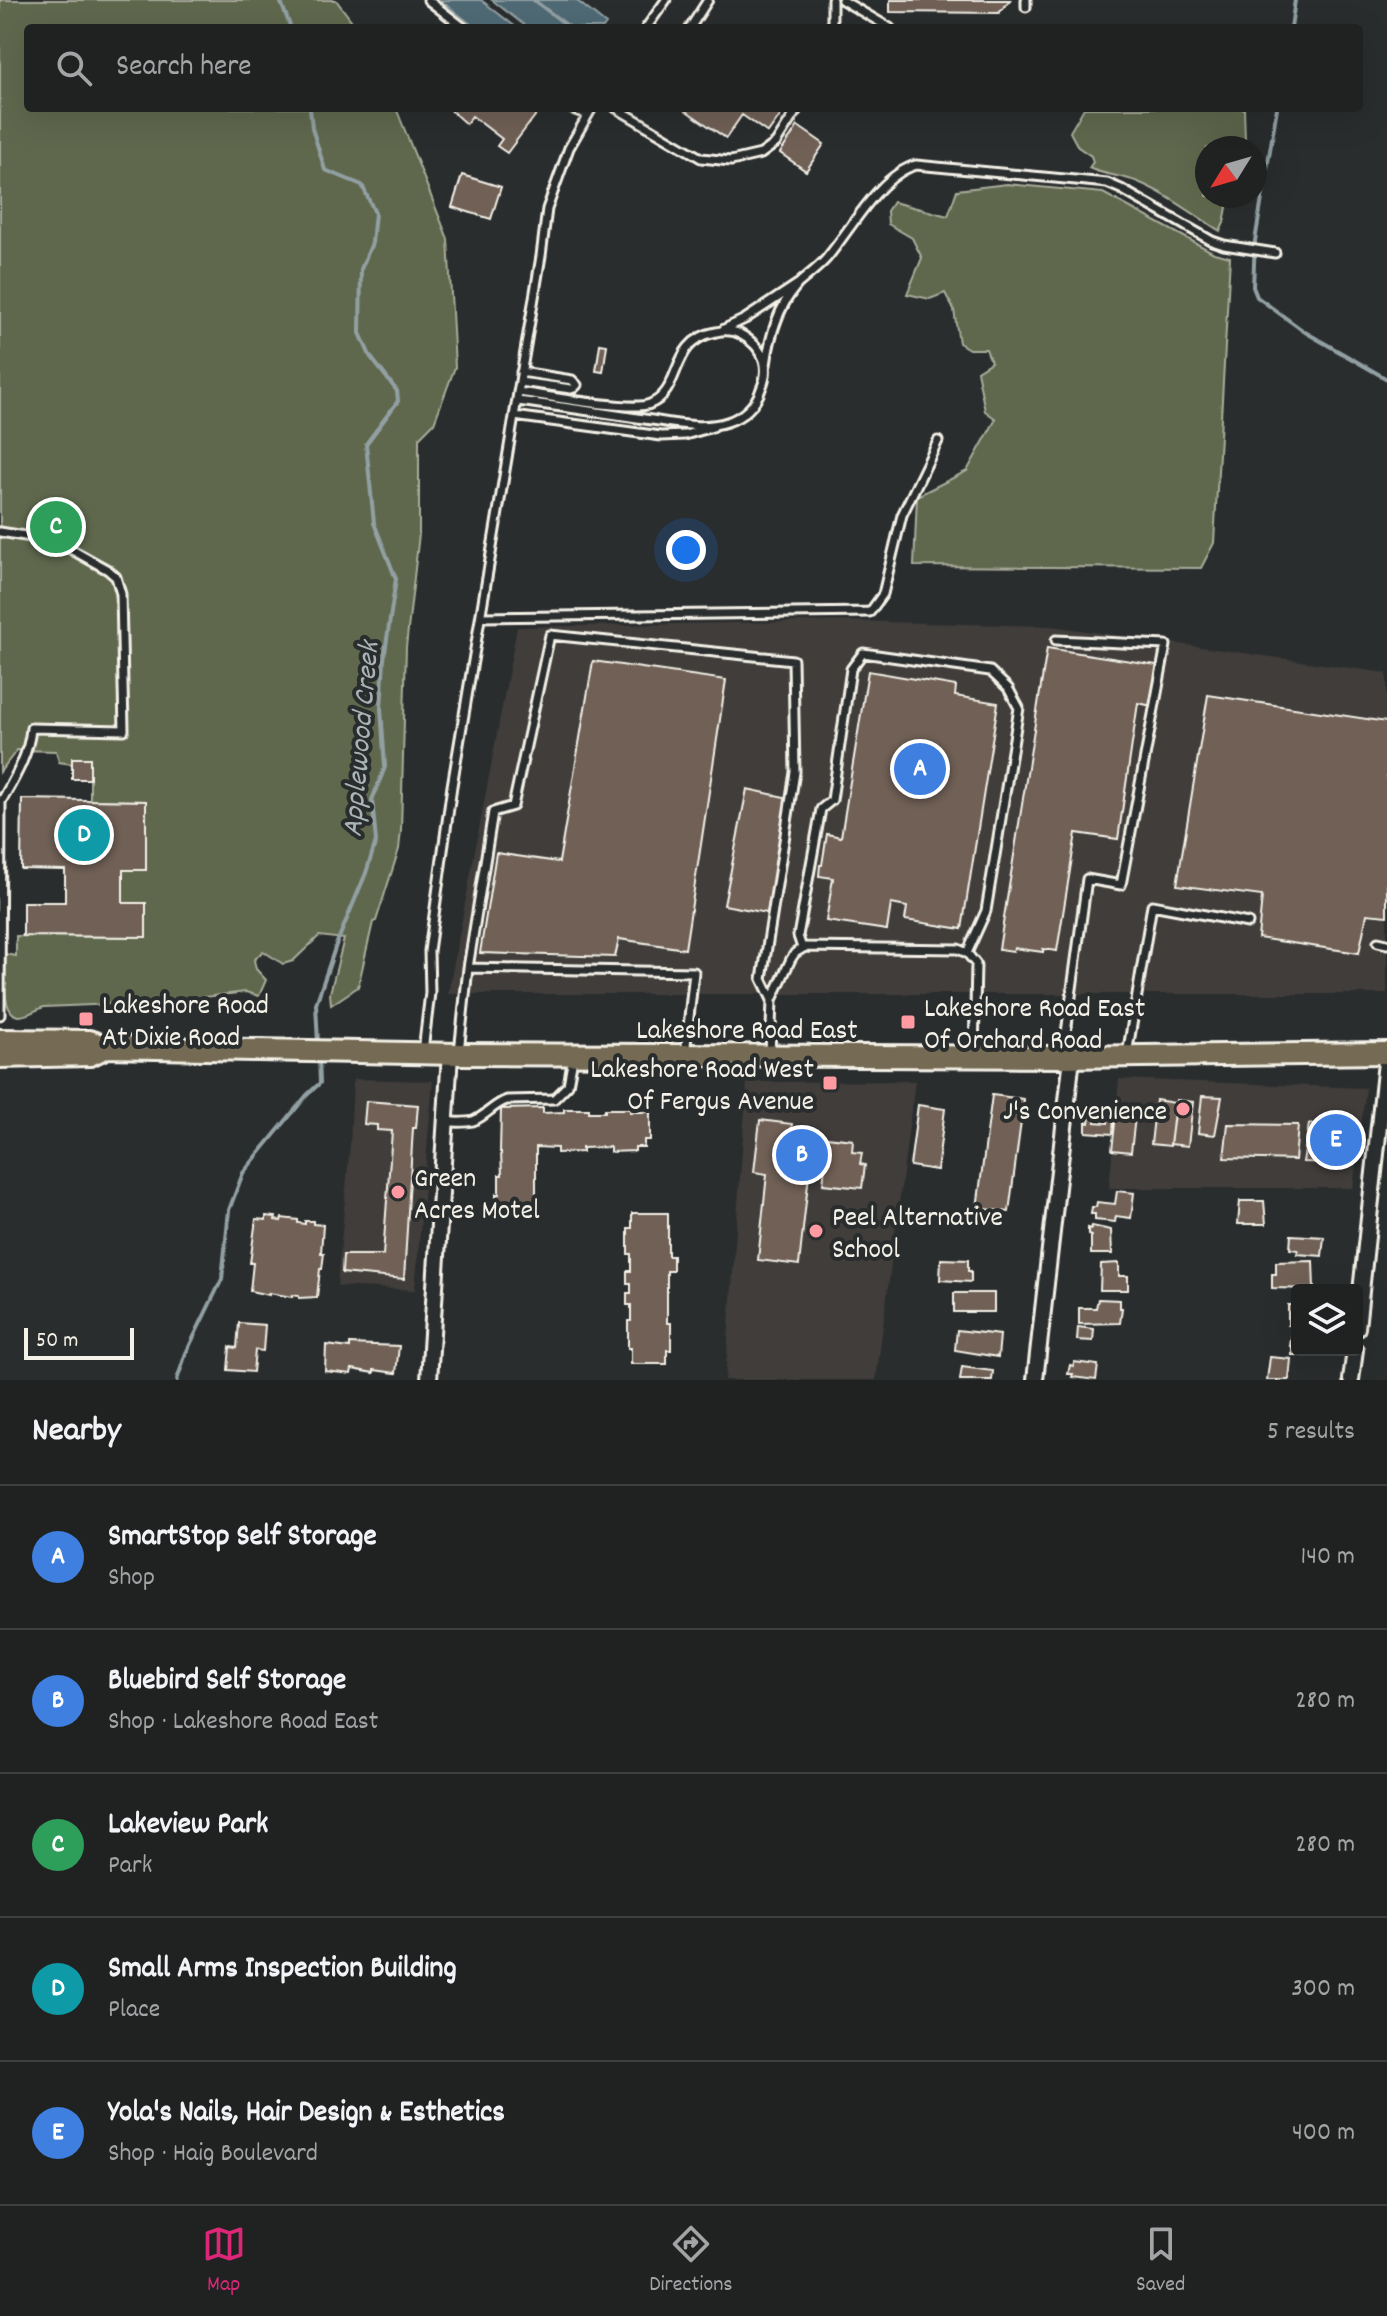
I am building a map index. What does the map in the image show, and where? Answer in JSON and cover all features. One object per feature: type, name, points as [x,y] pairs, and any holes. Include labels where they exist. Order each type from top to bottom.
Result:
[{"type":"main road","name":"Lakeshore Road East","points":[[0,1040],[89,1041],[107,1047],[455,1054],[1127,1057],[1387,1053]]},
{"type":"main road","name":"Lakeshore Road East","points":[[0,1057],[90,1055],[107,1047]]},
{"type":"street","points":[[1362,1284],[1387,1053]]},
{"type":"street","points":[[429,1380],[447,1122],[455,1054]]},
{"type":"street","points":[[1035,1380],[1068,1057]]},
{"type":"street","points":[[1351,1380],[1354,1356]]},
{"type":"lane","points":[[428,0],[459,24]]},
{"type":"lane","points":[[649,24],[666,0]]},
{"type":"lane","points":[[693,24],[708,0]]},
{"type":"lane","points":[[832,0],[832,24]]},
{"type":"lane","points":[[842,0],[883,24]]},
{"type":"lane","points":[[423,1053],[430,993],[429,951],[452,786],[547,209],[569,148],[590,112]]},
{"type":"lane","points":[[623,112],[701,158],[731,161],[761,154],[776,143],[795,112]]},
{"type":"lane","points":[[630,116],[633,112]]},
{"type":"lane","points":[[721,331],[798,284],[825,261],[891,179],[916,165],[1107,183],[1212,241],[1275,253]]},
{"type":"lane","points":[[514,416],[661,436],[692,434],[727,422],[757,400],[763,384],[771,335],[780,310],[798,284]]},
{"type":"lane","points":[[517,397],[625,406],[648,405],[667,391],[690,345],[704,335],[721,331],[733,331],[750,340],[760,351],[766,367]]},
{"type":"lane","points":[[520,382],[571,389],[577,385],[572,380],[521,372]]},
{"type":"lane","points":[[517,397],[673,423],[707,425],[727,422]]},
{"type":"lane","points":[[481,617],[870,612],[883,594],[902,515],[938,441]]},
{"type":"lane","points":[[0,532],[56,541],[116,577],[121,594],[124,730],[31,728],[17,773],[1,802],[0,1015]]},
{"type":"lane","points":[[455,1054],[493,812],[513,806],[550,635],[793,660],[795,772],[762,979],[772,1000]]},
{"type":"lane","points":[[1056,640],[1166,645],[1121,885],[1087,879],[1068,1057]]},
{"type":"lane","points":[[802,948],[798,936],[821,809],[832,800],[851,669],[863,653],[990,671],[1008,688],[1019,708],[986,911],[967,953]]},
{"type":"lane","points":[[1127,1057],[1152,905],[1248,923]]},
{"type":"lane","points":[[1378,942],[1387,944]]},
{"type":"lane","points":[[770,1056],[772,1000],[791,959],[802,948],[958,949],[967,953],[976,964],[974,1057]]},
{"type":"lane","points":[[468,968],[694,972],[685,1056]]},
{"type":"lane","points":[[447,1122],[476,1120],[507,1100],[554,1099],[568,1085],[573,1055]]},
{"type":"shaded area","points":[[845,621],[1051,626],[1387,673],[1387,994],[448,994],[517,627]]},
{"type":"shaded area","points":[[353,1079],[433,1081],[415,1290],[337,1286]]},
{"type":"shaded area","points":[[1119,1079],[1366,1088],[1353,1188],[1109,1188]]},
{"type":"shaded area","name":"Peel Alternative School","points":[[915,1081],[876,1380],[725,1380],[747,1082]]},
{"type":"green space","points":[[0,0],[336,0],[354,24],[24,24],[24,112],[398,112],[448,239],[455,367],[434,423],[419,438],[419,534],[406,647],[399,849],[376,921],[373,922],[358,987],[331,1005],[330,993],[344,939],[319,936],[293,961],[283,964],[263,951],[254,960],[256,969],[266,980],[259,996],[246,992],[163,1002],[44,1007],[30,1014],[14,1014],[6,1001],[4,981],[5,954],[16,956],[16,936],[146,937],[146,903],[123,903],[123,870],[146,870],[146,801],[90,800],[90,758],[72,758],[72,764],[59,762],[56,751],[17,750],[0,772]]},
{"type":"green space","points":[[1082,112],[1244,112],[1245,136],[1195,136],[1195,208],[1227,208],[1220,231],[1149,187],[1089,168],[1093,162],[1091,156],[1078,147],[1070,132]]},
{"type":"green space","points":[[1007,184],[1103,193],[1214,253],[1230,257],[1214,543],[1201,568],[914,566],[917,496],[967,471],[996,419],[985,411],[977,371],[991,362],[986,349],[969,349],[959,343],[954,310],[945,293],[930,299],[907,294],[922,258],[912,238],[888,224],[887,211],[893,202],[948,216],[957,190]]},
{"type":"water","points":[[440,0],[481,0],[512,24],[471,24]]},
{"type":"water","points":[[492,0],[532,0],[564,24],[523,24]]},
{"type":"water","points":[[535,0],[576,0],[606,24],[567,24]]},
{"type":"building","points":[[890,0],[1010,0],[999,13],[890,12]]},
{"type":"building","points":[[452,112],[538,112],[507,153],[497,146],[502,139],[472,116],[466,124]]},
{"type":"building","points":[[688,112],[783,112],[768,133],[742,115],[726,138]]},
{"type":"building","points":[[798,126],[824,144],[806,171],[780,153]]},
{"type":"building","points":[[462,175],[501,187],[491,219],[452,207]]},
{"type":"building","points":[[600,344],[607,345],[603,372],[596,371]]},
{"type":"building","points":[[1047,648],[1157,665],[1152,706],[1138,703],[1118,839],[1076,833],[1057,951],[1014,948],[1013,951],[999,949]]},
{"type":"building","points":[[593,661],[726,680],[685,949],[619,939],[615,957],[480,953],[496,853],[559,862]]},
{"type":"building","points":[[868,671],[956,686],[955,696],[998,703],[962,929],[905,920],[907,907],[891,904],[887,930],[826,921],[833,878],[819,876],[820,865],[827,834],[841,837]]},
{"type":"building","points":[[1208,695],[1387,722],[1387,916],[1367,914],[1359,953],[1258,938],[1262,896],[1177,885]]},
{"type":"building","points":[[72,758],[90,758],[90,779],[72,779]]},
{"type":"building","points":[[747,789],[789,798],[767,913],[724,905]]},
{"type":"building","points":[[22,799],[146,801],[146,870],[123,870],[123,903],[146,903],[146,937],[23,936],[23,902],[65,902],[65,870],[21,869]]},
{"type":"building","points":[[992,1095],[1024,1099],[1009,1212],[977,1208]]},
{"type":"building","points":[[1202,1096],[1222,1097],[1215,1135],[1198,1133]]},
{"type":"building","points":[[1156,1100],[1175,1103],[1170,1146],[1151,1144]]},
{"type":"building","points":[[1176,1100],[1193,1102],[1188,1146],[1170,1144]]},
{"type":"building","name":"Green Acres Motel","points":[[366,1101],[418,1105],[416,1128],[413,1128],[404,1279],[342,1273],[343,1255],[383,1255],[392,1131],[377,1130],[377,1125],[364,1124]]},
{"type":"building","points":[[918,1105],[945,1109],[937,1170],[910,1166]]},
{"type":"building","points":[[1117,1106],[1136,1108],[1131,1152],[1112,1150]]},
{"type":"building","points":[[543,1108],[543,1113],[564,1112],[564,1109],[650,1112],[650,1140],[644,1140],[644,1147],[635,1147],[635,1151],[610,1152],[610,1147],[557,1153],[557,1148],[536,1147],[536,1209],[499,1209],[496,1194],[499,1194],[499,1175],[502,1175],[501,1109]]},
{"type":"building","points":[[1090,1116],[1096,1117],[1095,1122],[1108,1123],[1108,1117],[1114,1117],[1113,1134],[1086,1132],[1086,1122],[1089,1123]]},
{"type":"building","points":[[760,1120],[792,1124],[791,1133],[853,1140],[852,1152],[862,1153],[860,1164],[865,1165],[862,1188],[823,1184],[825,1166],[810,1165],[799,1265],[758,1260],[767,1174],[754,1172]]},
{"type":"building","points":[[1228,1124],[1298,1125],[1295,1160],[1224,1158]]},
{"type":"building","points":[[1309,1124],[1344,1127],[1340,1163],[1303,1162]]},
{"type":"building","points":[[1117,1191],[1134,1193],[1131,1218],[1116,1216],[1115,1222],[1095,1220],[1095,1214],[1091,1214],[1092,1207],[1096,1207],[1097,1202],[1115,1204]]},
{"type":"building","points":[[1240,1201],[1264,1201],[1266,1224],[1238,1224]]},
{"type":"building","points":[[632,1213],[668,1213],[668,1256],[673,1256],[673,1271],[667,1271],[667,1323],[671,1323],[671,1350],[667,1350],[667,1364],[631,1364],[628,1321],[631,1321],[631,1305],[627,1305],[627,1293],[631,1293],[631,1284],[627,1284],[627,1271],[631,1271],[628,1228],[632,1228]]},
{"type":"building","points":[[266,1216],[281,1221],[282,1218],[323,1225],[321,1253],[324,1253],[317,1297],[299,1298],[250,1291],[256,1219],[266,1220]]},
{"type":"building","points":[[1088,1228],[1111,1230],[1112,1254],[1091,1254]]},
{"type":"building","points":[[1291,1235],[1324,1237],[1322,1256],[1297,1254],[1298,1250],[1290,1249]]},
{"type":"building","points":[[941,1259],[968,1260],[971,1282],[940,1280]]},
{"type":"building","points":[[1313,1261],[1314,1284],[1272,1288],[1276,1262]]},
{"type":"building","points":[[1119,1263],[1119,1276],[1128,1276],[1128,1290],[1100,1290],[1101,1264]]},
{"type":"building","points":[[954,1293],[994,1293],[994,1312],[954,1312]]},
{"type":"building","points":[[1098,1299],[1120,1300],[1120,1323],[1079,1324],[1079,1308],[1096,1308]]},
{"type":"building","points":[[1288,1305],[1291,1305],[1291,1325],[1288,1325]]},
{"type":"building","points":[[239,1323],[265,1325],[263,1351],[255,1350],[253,1372],[228,1370],[230,1347],[237,1348]]},
{"type":"building","points":[[1078,1327],[1094,1329],[1093,1341],[1077,1340]]},
{"type":"building","points":[[957,1330],[1000,1335],[998,1357],[955,1350]]},
{"type":"building","points":[[350,1344],[399,1346],[396,1373],[352,1369],[351,1374],[325,1371],[326,1345],[350,1348]]},
{"type":"building","points":[[1270,1357],[1291,1359],[1289,1380],[1267,1380]]},
{"type":"building","points":[[1074,1362],[1098,1365],[1096,1380],[1068,1374]]},
{"type":"building","points":[[962,1367],[993,1371],[992,1380],[960,1380]]},
{"type":"waterway","name":"Applewood Creek","points":[[280,0],[289,24]]},
{"type":"waterway","points":[[1292,24],[1295,0]]},
{"type":"waterway","name":"Applewood Creek","points":[[310,112],[325,170],[362,185],[375,213],[372,243],[361,269],[360,333],[370,356],[397,391],[398,401],[366,444],[374,523],[396,579],[384,659],[381,708],[385,767],[372,800],[376,841],[316,1004],[318,1043]]},
{"type":"waterway","points":[[1276,112],[1255,241],[1253,287],[1257,297],[1305,332],[1387,379]]},
{"type":"waterway","name":"Applewood Creek","points":[[177,1380],[186,1353],[222,1279],[229,1210],[243,1173],[320,1083],[319,1056]]},
{"type":"place","name":"Lakeview Park","points":[[56,527]]},
{"type":"place","name":"SmartStop Self Storage","points":[[920,769]]},
{"type":"place","name":"Small Arms Inspection Building","points":[[84,835]]},
{"type":"place","name":"Lakeshore Road At Dixie Road","points":[[86,1019]]},
{"type":"place","name":"Lakeshore Road East Of Orchard Road","points":[[908,1022]]},
{"type":"place","name":"Lakeshore Road West Of Fergus Avenue","points":[[830,1083]]},
{"type":"place","name":"J's Convenience","points":[[1183,1109]]},
{"type":"place","name":"Yola's Nails, Hair Design & Esthetics","points":[[1336,1140]]},
{"type":"place","name":"Bluebird Self Storage","points":[[802,1155]]},
{"type":"place","name":"Green Acres Motel","points":[[398,1192]]},
{"type":"place","name":"Peel Alternative School","points":[[816,1231]]}]
